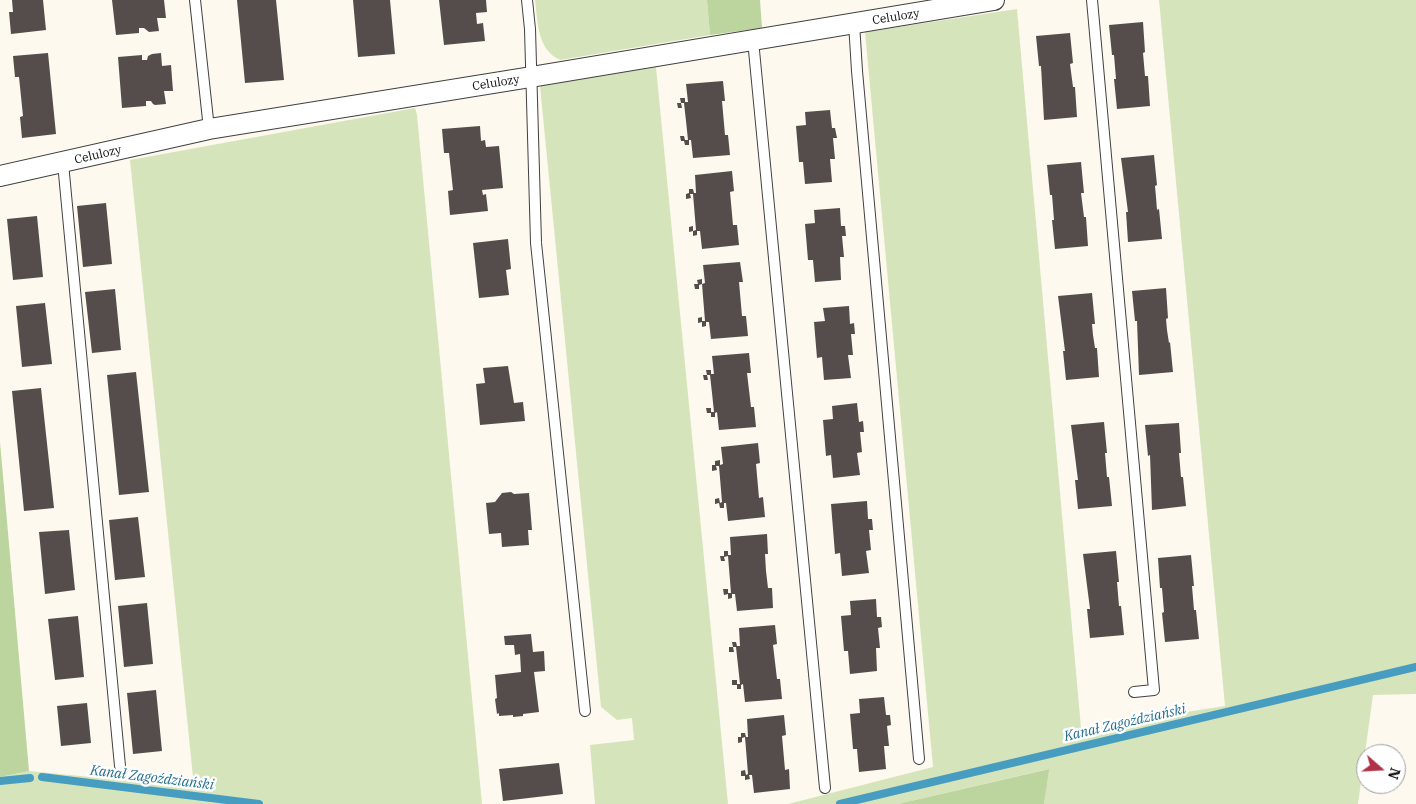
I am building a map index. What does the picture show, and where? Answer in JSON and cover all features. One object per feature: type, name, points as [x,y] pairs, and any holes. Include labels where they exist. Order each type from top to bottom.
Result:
[{"type":"street","name":"Celulozy","points":[[0,176],[209,129],[994,0]]},
{"type":"lane","points":[[195,0],[209,129]]},
{"type":"lane","points":[[527,0],[530,29],[536,243],[585,711]]},
{"type":"lane","points":[[1092,0],[1154,690],[1134,692]]},
{"type":"lane","points":[[854,24],[919,758]]},
{"type":"lane","points":[[753,40],[825,788]]},
{"type":"lane","points":[[63,163],[120,766]]},
{"type":"green space","points":[[535,0],[707,0],[710,35],[560,60],[552,55],[543,42],[538,26]]},
{"type":"green space","points":[[707,0],[760,0],[762,28],[710,35]]},
{"type":"green space","points":[[1159,0],[1416,0],[1416,694],[1373,695],[1366,744],[1356,744],[1356,794],[1359,794],[1358,804],[1044,804],[1048,769],[898,804],[788,804],[933,767],[865,32],[1017,9],[1081,728],[1225,706]]},
{"type":"green space","points":[[656,67],[728,804],[595,804],[590,745],[634,740],[632,718],[617,720],[601,707],[540,86]]},
{"type":"green space","points":[[415,108],[482,804],[0,804],[0,777],[29,771],[194,787],[130,160]]},
{"type":"green space","points":[[0,442],[29,771],[0,777]]},
{"type":"green space","points":[[1049,769],[1044,804],[898,804]]},
{"type":"building","points":[[12,0],[43,0],[46,30],[11,34],[9,12],[13,12]]},
{"type":"building","points":[[112,0],[164,0],[166,18],[157,18],[159,31],[149,32],[144,28],[139,28],[139,33],[116,35]]},
{"type":"building","points":[[237,0],[276,0],[284,80],[245,83]]},
{"type":"building","points":[[353,0],[390,0],[395,54],[358,57]]},
{"type":"building","points":[[439,0],[486,0],[487,12],[476,13],[477,24],[483,23],[485,41],[444,45]]},
{"type":"building","points":[[1143,22],[1145,52],[1143,53],[1145,76],[1148,76],[1150,106],[1117,109],[1114,55],[1112,55],[1109,25]]},
{"type":"building","points":[[1070,33],[1073,63],[1070,64],[1073,87],[1075,87],[1077,117],[1044,120],[1041,66],[1039,66],[1036,36]]},
{"type":"building","points":[[48,53],[56,134],[22,138],[20,117],[23,116],[19,77],[15,77],[13,56]]},
{"type":"building","points":[[161,53],[162,66],[171,65],[173,91],[164,91],[166,104],[155,105],[151,101],[146,101],[146,106],[122,108],[118,57],[142,55],[142,60],[147,60],[148,56],[152,54]]},
{"type":"building","points":[[723,81],[725,101],[722,101],[725,135],[728,135],[730,155],[693,158],[691,140],[689,140],[689,145],[685,145],[684,141],[681,141],[680,136],[684,136],[685,140],[688,140],[684,103],[681,103],[680,98],[685,98],[685,102],[688,102],[686,84]]},
{"type":"building","points":[[677,103],[681,103],[682,108],[678,108]]},
{"type":"building","points":[[830,110],[832,128],[835,128],[837,138],[833,138],[835,159],[830,159],[832,182],[805,184],[803,162],[799,162],[796,126],[806,125],[805,112]]},
{"type":"building","points":[[480,126],[481,141],[485,140],[486,147],[499,146],[503,188],[482,190],[483,195],[486,194],[488,211],[450,215],[448,191],[453,190],[449,153],[444,153],[442,129]]},
{"type":"building","points":[[1154,155],[1157,210],[1159,209],[1162,239],[1128,242],[1126,212],[1128,212],[1121,158]]},
{"type":"building","points":[[1081,162],[1084,193],[1081,193],[1084,217],[1086,217],[1088,246],[1055,249],[1052,195],[1050,195],[1047,165]]},
{"type":"building","points":[[732,171],[734,191],[730,192],[733,225],[737,225],[739,245],[702,249],[700,231],[697,231],[697,235],[693,236],[693,231],[696,230],[693,194],[690,194],[691,198],[686,199],[686,194],[689,193],[689,189],[693,189],[694,193],[696,193],[695,175]]},
{"type":"building","points":[[106,203],[112,264],[83,267],[77,206]]},
{"type":"building","points":[[840,208],[841,226],[845,226],[846,236],[842,236],[844,257],[840,257],[841,280],[815,282],[813,260],[808,260],[805,224],[815,223],[814,210]]},
{"type":"building","points":[[37,216],[43,277],[13,280],[7,219]]},
{"type":"building","points":[[693,226],[693,231],[689,232],[689,227]]},
{"type":"building","points":[[508,239],[511,269],[506,270],[509,295],[479,298],[473,243]]},
{"type":"building","points":[[740,262],[743,282],[739,282],[742,316],[746,316],[748,336],[711,339],[709,322],[706,322],[706,326],[702,327],[702,322],[698,323],[698,318],[702,317],[702,321],[705,321],[702,284],[705,283],[703,265]]},
{"type":"building","points":[[702,279],[702,284],[699,285],[699,289],[695,289],[694,284],[698,284],[697,280]]},
{"type":"building","points":[[1166,288],[1168,318],[1166,319],[1173,372],[1139,375],[1137,321],[1135,321],[1132,291]]},
{"type":"building","points":[[115,289],[121,350],[92,353],[85,292]]},
{"type":"building","points":[[1092,293],[1095,324],[1092,324],[1095,348],[1097,348],[1099,377],[1066,380],[1063,351],[1065,351],[1058,296]]},
{"type":"building","points":[[45,303],[52,364],[22,367],[16,306]]},
{"type":"building","points":[[849,306],[850,324],[854,323],[855,334],[851,334],[853,355],[848,355],[851,378],[824,380],[822,357],[817,358],[814,322],[825,321],[823,308]]},
{"type":"building","points":[[749,353],[751,373],[747,373],[751,407],[754,407],[756,427],[719,430],[717,412],[715,417],[711,417],[711,413],[707,413],[706,408],[711,408],[711,412],[714,412],[710,375],[707,375],[706,370],[711,370],[711,374],[714,374],[712,356]]},
{"type":"building","points":[[508,366],[514,403],[523,402],[525,421],[480,425],[476,384],[485,383],[483,368]]},
{"type":"building","points":[[136,372],[149,492],[119,495],[107,375]]},
{"type":"building","points":[[703,375],[707,375],[708,380],[704,380]]},
{"type":"building","points":[[41,388],[54,508],[24,511],[12,391]]},
{"type":"building","points":[[857,403],[859,422],[863,421],[864,432],[860,432],[862,452],[857,453],[860,475],[833,478],[831,455],[826,456],[823,420],[833,419],[832,406]]},
{"type":"building","points":[[1104,422],[1107,477],[1109,477],[1112,506],[1078,509],[1075,480],[1078,480],[1071,425]]},
{"type":"building","points":[[1179,423],[1181,477],[1183,477],[1186,506],[1152,510],[1150,455],[1148,456],[1145,425]]},
{"type":"building","points":[[758,443],[760,463],[756,464],[759,498],[763,497],[765,517],[728,521],[726,503],[724,503],[724,508],[720,508],[719,503],[715,504],[715,499],[719,498],[720,503],[722,502],[719,466],[716,466],[717,470],[712,471],[712,465],[715,465],[715,461],[720,460],[720,465],[723,464],[721,447]]},
{"type":"building","points":[[511,492],[514,494],[529,493],[532,530],[528,530],[529,545],[502,547],[501,533],[489,534],[486,503],[495,502],[502,493]]},
{"type":"building","points":[[867,501],[868,519],[872,519],[873,530],[869,530],[871,550],[866,551],[869,573],[842,576],[840,553],[835,554],[831,504]]},
{"type":"building","points":[[138,517],[145,577],[115,580],[109,520]]},
{"type":"building","points":[[69,530],[75,590],[45,594],[39,532]]},
{"type":"building","points":[[767,534],[768,554],[765,554],[766,571],[768,588],[772,588],[773,608],[737,611],[735,594],[732,594],[732,598],[728,599],[728,594],[724,595],[723,589],[728,589],[728,593],[731,593],[728,556],[724,557],[725,561],[721,561],[720,556],[724,556],[724,551],[728,551],[728,555],[731,555],[730,537]]},
{"type":"building","points":[[1116,551],[1119,606],[1121,606],[1124,635],[1090,638],[1087,609],[1090,609],[1083,554]]},
{"type":"building","points":[[1191,555],[1194,610],[1196,610],[1199,639],[1165,642],[1158,558]]},
{"type":"building","points":[[876,599],[877,617],[881,617],[882,627],[878,628],[880,648],[876,648],[877,671],[850,674],[848,651],[844,651],[841,616],[851,615],[850,601]]},
{"type":"building","points":[[147,603],[153,664],[124,667],[118,606]]},
{"type":"building","points":[[78,616],[84,677],[55,680],[48,619]]},
{"type":"building","points":[[775,625],[777,644],[773,645],[777,679],[780,679],[782,699],[745,702],[743,684],[741,689],[737,689],[737,685],[732,685],[732,680],[737,680],[737,684],[740,684],[736,647],[733,647],[732,642],[736,642],[737,646],[740,646],[739,628]]},
{"type":"building","points":[[531,634],[533,652],[544,651],[545,671],[534,672],[539,712],[513,717],[513,715],[499,716],[495,699],[497,698],[495,675],[521,672],[520,654],[515,655],[514,645],[505,645],[504,636]]},
{"type":"building","points":[[729,647],[733,647],[734,652],[729,652]]},
{"type":"building","points":[[156,690],[162,751],[133,754],[127,693]]},
{"type":"building","points":[[884,697],[886,715],[890,715],[891,725],[887,726],[889,746],[884,746],[886,769],[859,772],[857,749],[853,749],[850,714],[860,713],[859,699]]},
{"type":"building","points":[[87,703],[91,743],[61,746],[57,706]]},
{"type":"building","points":[[784,715],[786,735],[782,736],[785,770],[789,769],[790,789],[754,793],[752,775],[749,775],[750,779],[745,780],[745,776],[741,776],[741,771],[745,770],[746,775],[748,774],[745,737],[742,738],[742,742],[738,743],[738,737],[741,737],[741,733],[745,733],[746,737],[748,737],[747,719]]},
{"type":"building","points":[[559,763],[563,794],[503,801],[499,769]]},
{"type":"waterway","name":"Kanał Zagoździański","points":[[840,804],[1416,667]]},
{"type":"waterway","name":"Kanał Zagoździański","points":[[42,777],[259,804]]},
{"type":"waterway","name":"Kanał Zagoździański","points":[[0,781],[30,778]]}]
